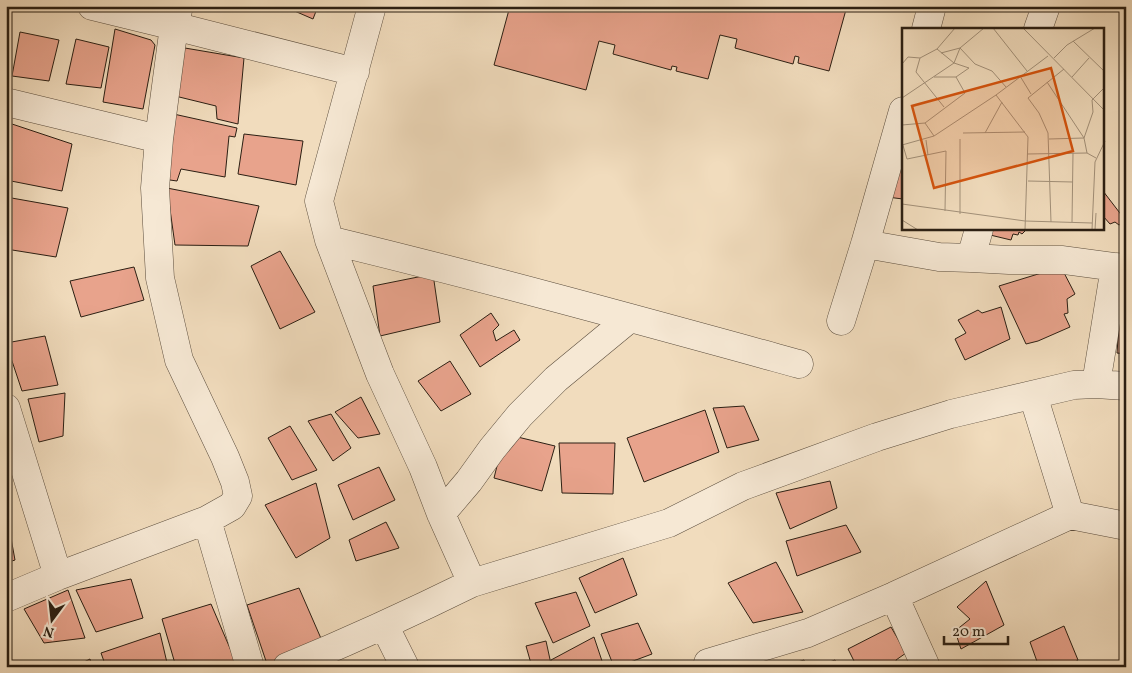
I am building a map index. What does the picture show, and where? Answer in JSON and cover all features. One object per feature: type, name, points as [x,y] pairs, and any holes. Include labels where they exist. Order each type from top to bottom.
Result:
[{"type":"street","points":[[92,6],[176,16],[355,72]]},
{"type":"street","points":[[372,6],[319,201],[329,240],[380,374],[424,467],[441,514],[472,583]]},
{"type":"street","points":[[926,28],[932,6]]},
{"type":"street","points":[[1038,28],[1046,6]]},
{"type":"street","points":[[6,598],[58,576],[207,520],[232,506],[238,496],[235,482],[225,457],[179,360],[160,278],[154,188],[176,16]]},
{"type":"street","points":[[6,102],[159,139]]},
{"type":"street","points":[[841,321],[902,114]]},
{"type":"street","points":[[971,258],[979,230]]},
{"type":"street","points":[[329,240],[413,260],[799,364]]},
{"type":"street","points":[[865,244],[938,257],[1063,260],[1120,267],[1096,384]]},
{"type":"street","points":[[441,514],[469,482],[492,449],[520,415],[556,379],[630,318]]},
{"type":"street","points":[[287,667],[339,646],[472,583],[670,523],[743,486],[877,436],[951,414],[1074,386],[1096,384],[1126,386]]},
{"type":"street","points":[[1033,395],[1070,515]]},
{"type":"street","points":[[6,408],[58,576]]},
{"type":"street","points":[[707,667],[708,663],[808,633],[894,596],[1070,515],[1126,526]]},
{"type":"street","points":[[207,520],[250,667]]},
{"type":"street","points":[[894,596],[926,667]]},
{"type":"street","points":[[384,625],[405,667]]},
{"type":"building","points":[[283,6],[318,6],[313,19]]},
{"type":"building","points":[[510,6],[847,6],[829,71],[798,63],[799,57],[795,56],[793,64],[735,48],[737,39],[720,35],[708,79],[676,71],[677,67],[672,66],[671,70],[613,54],[615,45],[599,41],[586,90],[494,65]]},
{"type":"building","points":[[115,29],[151,40],[155,45],[143,109],[103,102]]},
{"type":"building","points":[[20,32],[59,40],[49,81],[12,76]]},
{"type":"building","points":[[76,39],[109,47],[101,88],[66,84]]},
{"type":"building","points":[[179,47],[244,58],[238,124],[217,119],[216,106],[171,95]]},
{"type":"building","points":[[169,113],[237,128],[235,137],[229,136],[225,177],[181,169],[177,181],[163,179]]},
{"type":"building","points":[[6,122],[72,144],[62,191],[6,180]]},
{"type":"building","points":[[244,134],[303,141],[296,185],[238,174]]},
{"type":"building","points":[[902,149],[902,199],[887,197]]},
{"type":"building","points":[[167,188],[259,206],[248,246],[175,245]]},
{"type":"building","points":[[1104,192],[1126,221],[1119,225],[1115,222],[1110,224],[1104,217]]},
{"type":"building","points":[[6,197],[68,208],[56,257],[6,249]]},
{"type":"building","points":[[987,230],[1026,230],[1022,234],[1019,232],[1018,235],[1013,234],[1011,240],[986,234]]},
{"type":"building","points":[[280,251],[315,312],[280,329],[251,266]]},
{"type":"building","points":[[134,267],[144,300],[81,317],[70,281]]},
{"type":"building","points":[[1061,267],[1075,294],[1067,299],[1068,313],[1064,314],[1070,327],[1038,341],[1026,344],[999,286]]},
{"type":"building","points":[[433,274],[440,322],[380,336],[373,286]]},
{"type":"building","points":[[1001,307],[1010,339],[965,360],[955,339],[966,333],[958,320],[978,310],[982,313]]},
{"type":"building","points":[[1120,311],[1126,311],[1126,354],[1117,353]]},
{"type":"building","points":[[491,313],[499,325],[493,331],[496,341],[514,330],[520,340],[480,367],[460,335]]},
{"type":"building","points":[[45,336],[58,385],[22,391],[6,343]]},
{"type":"building","points":[[450,361],[471,394],[441,411],[418,381]]},
{"type":"building","points":[[65,393],[63,436],[39,442],[28,399]]},
{"type":"building","points":[[361,397],[380,434],[358,438],[335,412]]},
{"type":"building","points":[[744,406],[759,440],[727,448],[713,408]]},
{"type":"building","points":[[705,410],[719,452],[644,482],[627,438]]},
{"type":"building","points":[[331,414],[351,448],[333,461],[308,421]]},
{"type":"building","points":[[290,426],[317,470],[292,480],[268,438]]},
{"type":"building","points":[[505,434],[555,446],[542,491],[494,478]]},
{"type":"building","points":[[559,443],[615,443],[613,494],[562,493]]},
{"type":"building","points":[[379,467],[395,500],[353,520],[338,485]]},
{"type":"building","points":[[830,481],[837,508],[790,529],[776,493]]},
{"type":"building","points":[[316,483],[330,538],[296,558],[265,505]]},
{"type":"building","points":[[6,511],[15,560],[6,563]]},
{"type":"building","points":[[386,522],[399,548],[356,561],[349,540]]},
{"type":"building","points":[[846,525],[861,552],[797,576],[786,541]]},
{"type":"building","points":[[623,558],[637,595],[595,613],[579,578]]},
{"type":"building","points":[[776,562],[803,612],[753,623],[728,583]]},
{"type":"building","points":[[131,579],[143,618],[96,632],[76,590]]},
{"type":"building","points":[[986,581],[1004,625],[961,649],[955,631],[970,619],[957,607]]},
{"type":"building","points":[[299,588],[323,643],[267,664],[247,605]]},
{"type":"building","points":[[68,590],[85,638],[44,643],[24,609]]},
{"type":"building","points":[[576,592],[590,626],[553,643],[535,603]]},
{"type":"building","points":[[211,604],[238,667],[176,667],[162,619]]},
{"type":"building","points":[[638,623],[652,654],[614,667],[601,634]]},
{"type":"building","points":[[1064,626],[1078,660],[1068,667],[1039,667],[1030,642]]},
{"type":"building","points":[[891,627],[906,653],[896,660],[897,667],[857,667],[848,649]]},
{"type":"building","points":[[160,633],[168,667],[106,667],[101,653]]},
{"type":"building","points":[[594,637],[604,667],[554,667],[551,660]]},
{"type":"building","points":[[546,641],[551,664],[543,667],[532,667],[526,646]]},
{"type":"building","points":[[90,659],[92,667],[74,667]]},
{"type":"building","points":[[804,660],[807,667],[788,667],[788,665]]},
{"type":"building","points":[[835,660],[839,667],[823,667],[822,665]]}]
